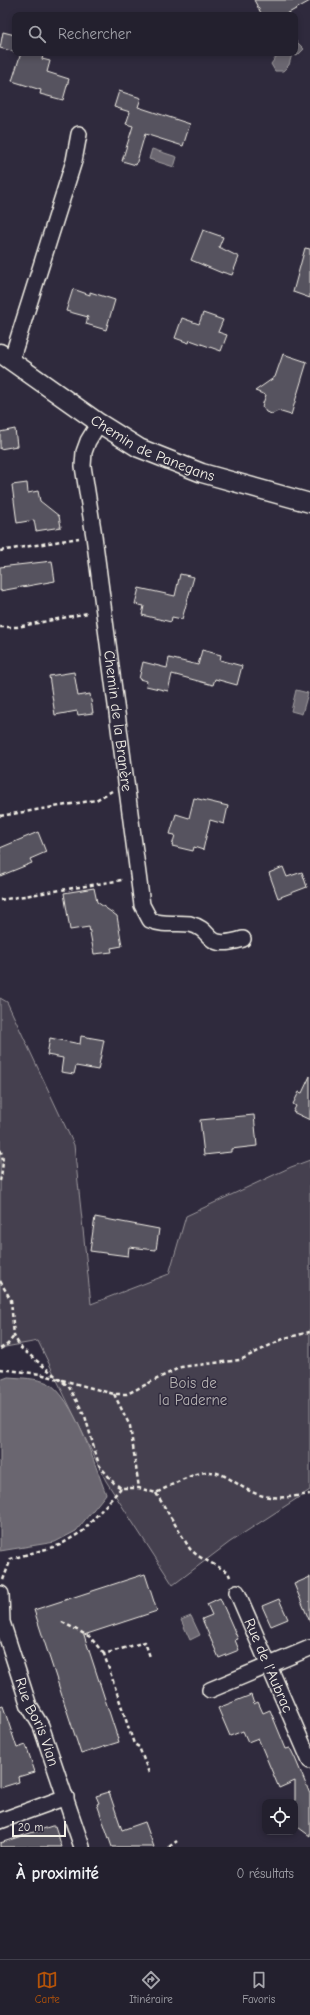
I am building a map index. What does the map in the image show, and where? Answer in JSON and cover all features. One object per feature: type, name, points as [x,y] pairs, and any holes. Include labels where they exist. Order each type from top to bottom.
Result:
[{"type":"street","name":"Chemin de Panegans","points":[[79,134],[74,161],[6,357],[126,442],[159,457],[202,473],[310,503]]},
{"type":"street","name":"Chemin de la Branère","points":[[99,423],[88,441],[84,452],[83,466],[104,610],[142,905],[150,920],[168,925],[190,924],[199,928],[211,940],[219,943],[231,943],[243,939]]},
{"type":"street","name":"Rue de l'Aubrac","points":[[237,1592],[310,1761]]},
{"type":"street","name":"Rue Boris Vian","points":[[1,1594],[2,1622],[29,1706],[41,1726],[82,1847]]},
{"type":"street","points":[[210,1690],[310,1648]]},
{"type":"street","points":[[0,1821],[66,1798]]},
{"type":"path","points":[[0,551],[94,536]]},
{"type":"path","points":[[0,627],[17,627],[104,610]]},
{"type":"path","points":[[0,816],[96,800],[127,783]]},
{"type":"path","points":[[0,900],[139,877]]},
{"type":"path","points":[[0,1150],[2,1153],[3,1169],[0,1181]]},
{"type":"path","points":[[0,1281],[11,1300],[14,1336],[21,1348],[69,1387],[85,1416],[99,1465],[114,1483],[122,1488],[139,1488],[156,1493],[202,1472],[212,1471],[223,1475],[252,1492],[264,1496],[275,1498],[310,1494]]},
{"type":"path","points":[[0,1369],[40,1374],[114,1394],[127,1394],[181,1367],[240,1360],[285,1338],[310,1332]]},
{"type":"path","points":[[0,1349],[8,1344],[14,1336]]},
{"type":"path","points":[[114,1394],[130,1426],[139,1488]]},
{"type":"path","points":[[1,1594],[4,1576],[11,1559],[60,1545],[83,1531],[122,1488]]},
{"type":"path","points":[[156,1493],[190,1549],[198,1556],[228,1572],[237,1592]]},
{"type":"path","points":[[62,1622],[90,1637],[104,1654],[134,1744],[139,1747],[149,1773]]},
{"type":"path","points":[[104,1654],[145,1642],[150,1657]]},
{"type":"path","points":[[169,1847],[177,1841]]},
{"type":"green space","name":"Bois de la Paderne","points":[[0,998],[7,1002],[74,1145],[91,1304],[169,1274],[186,1216],[291,1167],[310,1160],[310,1490],[230,1542],[173,1585],[106,1481],[38,1341],[0,1348]]},
{"type":"shaded area","points":[[298,43],[304,49],[298,55]]},
{"type":"shaded area","points":[[277,56],[291,56],[289,65],[283,71],[275,71],[271,64]]},
{"type":"shaded area","points":[[152,149],[177,157],[174,167],[149,159]]},
{"type":"shaded area","points":[[296,690],[308,693],[302,714],[291,711]]},
{"type":"shaded area","points":[[8,1377],[28,1378],[43,1381],[58,1391],[75,1417],[83,1433],[106,1494],[76,1531],[55,1542],[0,1551],[0,1380]]},
{"type":"shaded area","points":[[191,1616],[200,1635],[190,1640],[181,1620]]},
{"type":"building","points":[[254,0],[310,0],[290,12],[260,12]]},
{"type":"building","points":[[3,32],[12,34],[12,51],[0,48]]},
{"type":"building","points":[[20,56],[43,56],[42,59],[50,61],[47,72],[69,79],[63,100],[40,94],[41,90],[12,81]]},
{"type":"building","points":[[119,91],[141,98],[138,107],[190,124],[183,146],[145,134],[136,165],[122,161],[133,126],[126,124],[130,112],[114,107]]},
{"type":"building","points":[[203,230],[223,237],[219,247],[239,257],[232,275],[222,273],[191,260]]},
{"type":"building","points":[[305,248],[310,249],[310,298],[293,292]]},
{"type":"building","points":[[73,289],[90,295],[90,292],[115,300],[106,330],[86,324],[88,317],[66,311]]},
{"type":"building","points":[[203,313],[223,320],[218,332],[227,335],[221,351],[190,340],[189,343],[175,338],[182,318],[199,324]]},
{"type":"building","points":[[283,354],[307,362],[291,415],[278,411],[272,414],[266,412],[262,406],[266,395],[255,391],[275,377]]},
{"type":"building","points":[[15,429],[17,446],[0,449],[0,432]]},
{"type":"building","points":[[27,483],[28,493],[38,491],[40,501],[59,516],[61,527],[36,531],[34,520],[17,523],[12,485]]},
{"type":"building","points":[[52,561],[55,581],[0,591],[0,567]]},
{"type":"building","points":[[180,574],[194,577],[182,619],[172,617],[171,622],[142,615],[144,606],[135,604],[139,588],[175,596]]},
{"type":"building","points":[[202,650],[221,655],[220,660],[242,666],[237,685],[215,679],[213,685],[172,674],[168,691],[146,686],[147,681],[139,679],[143,662],[167,668],[169,658],[198,665]]},
{"type":"building","points":[[74,672],[78,696],[90,694],[93,713],[78,715],[77,711],[55,715],[49,676]]},
{"type":"building","points":[[194,798],[228,806],[224,824],[210,820],[203,850],[194,847],[193,851],[172,846],[175,835],[170,834],[176,814],[189,818]]},
{"type":"building","points":[[38,832],[46,852],[30,859],[32,863],[0,876],[0,848]]},
{"type":"building","points":[[283,867],[287,877],[302,872],[307,887],[278,898],[269,873]]},
{"type":"building","points":[[94,888],[97,902],[117,916],[122,946],[111,948],[112,952],[94,954],[89,927],[70,930],[64,893]]},
{"type":"building","points":[[81,1036],[104,1040],[98,1070],[76,1066],[74,1074],[61,1072],[63,1058],[47,1055],[50,1038],[80,1044]]},
{"type":"building","points":[[310,1076],[310,1120],[293,1112],[296,1106],[293,1104],[299,1092],[302,1093]]},
{"type":"building","points":[[254,1115],[257,1146],[231,1149],[231,1152],[204,1155],[200,1120]]},
{"type":"building","points":[[95,1217],[159,1229],[156,1250],[129,1247],[128,1256],[90,1251]]},
{"type":"building","points":[[145,1574],[157,1611],[84,1635],[119,1742],[81,1754],[34,1610]]},
{"type":"building","points":[[310,1577],[310,1622],[294,1584]]},
{"type":"building","points":[[220,1598],[238,1639],[235,1640],[239,1650],[219,1658],[202,1619],[212,1615],[207,1604]]},
{"type":"building","points":[[279,1599],[288,1619],[271,1626],[262,1606]]},
{"type":"building","points":[[251,1695],[254,1704],[258,1702],[263,1713],[270,1710],[286,1749],[290,1748],[310,1794],[310,1836],[298,1827],[298,1799],[295,1799],[295,1781],[279,1788],[258,1738],[248,1742],[243,1731],[230,1736],[218,1708]]},
{"type":"building","points":[[3,1706],[17,1748],[26,1745],[35,1772],[18,1777],[19,1782],[0,1788],[0,1707]]},
{"type":"building","points":[[109,1792],[122,1830],[145,1822],[154,1847],[112,1847],[97,1804],[99,1803],[96,1796]]},
{"type":"building","points":[[55,1826],[62,1847],[0,1847],[0,1843]]}]
